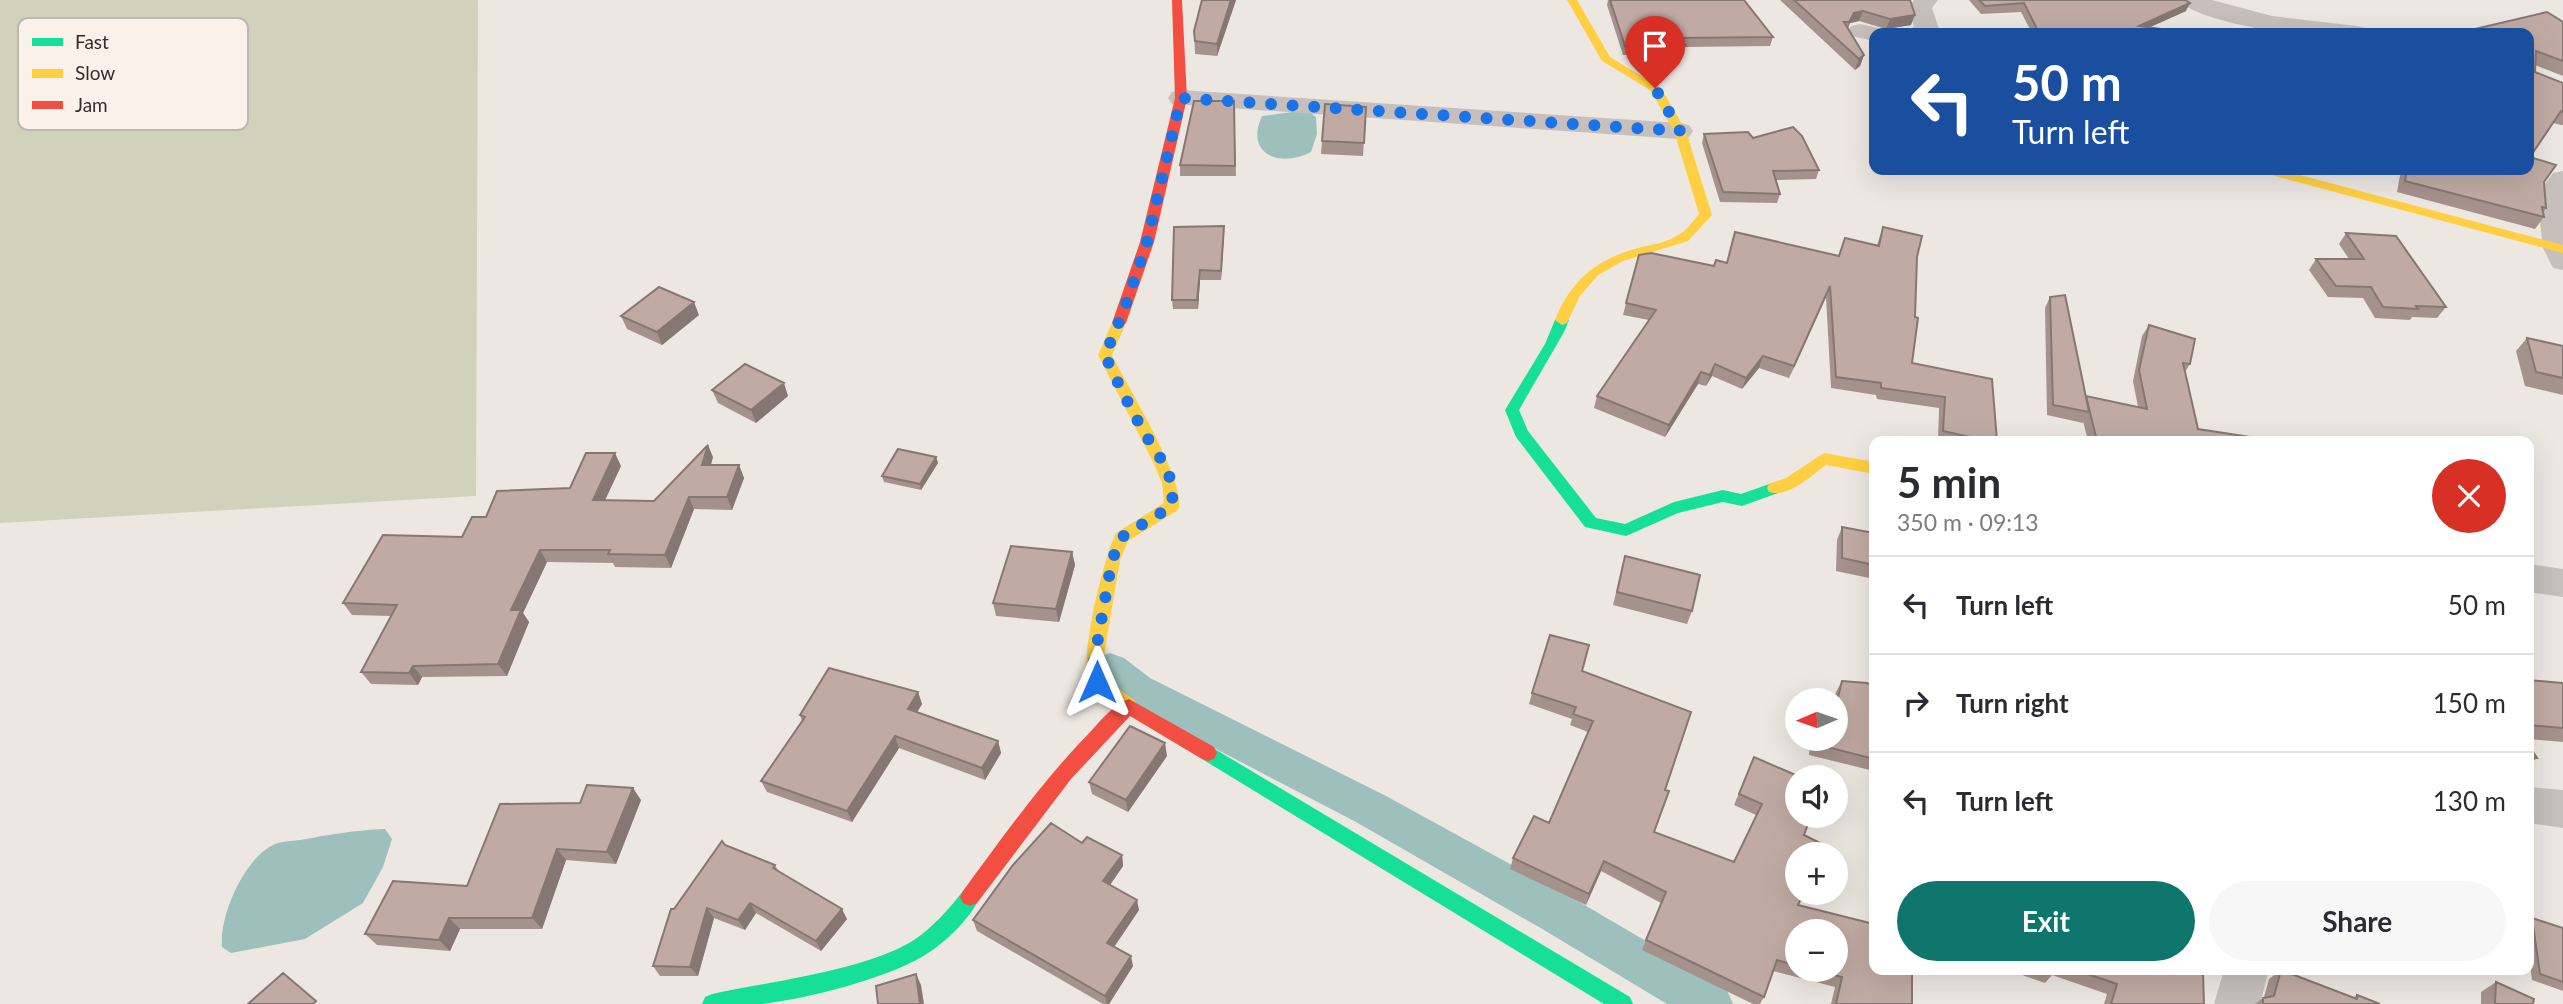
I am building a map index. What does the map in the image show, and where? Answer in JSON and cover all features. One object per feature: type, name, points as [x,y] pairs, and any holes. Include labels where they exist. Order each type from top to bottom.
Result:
[{"type":"street","points":[[1177,0],[1181,98],[1147,242],[1124,310],[1105,355],[1145,434],[1166,463],[1173,486],[1172,506],[1122,537],[1112,560],[1093,667],[1097,682],[1129,706],[1623,1004]]},
{"type":"street","points":[[1573,0],[1606,59],[1655,88],[1680,131],[1706,215],[1685,237],[1653,250],[1609,262],[1569,300],[1555,342],[1526,383],[1512,411],[1521,433],[1591,523],[1626,530],[1674,508],[1723,496],[1742,500],[1791,482],[1824,459],[1869,467]]},
{"type":"street","points":[[1926,0],[1920,8],[1927,28]]},
{"type":"street","points":[[2191,0],[2216,11],[2248,19],[2318,28]]},
{"type":"street","points":[[1181,98],[1680,131]]},
{"type":"street","points":[[2285,175],[2561,253],[2551,195],[2563,179]]},
{"type":"street","points":[[2534,579],[2563,583]]},
{"type":"street","points":[[712,1004],[855,972],[914,951],[959,912],[1057,780],[1096,735],[1129,706]]},
{"type":"street","points":[[2534,806],[2563,809]]},
{"type":"street","points":[[2237,1004],[2246,975]]},
{"type":"green space","points":[[0,0],[478,0],[476,496],[0,523]]},
{"type":"water","points":[[1307,110],[1316,117],[1317,134],[1311,152],[1288,159],[1268,155],[1262,149],[1258,140],[1258,129],[1262,116]]},
{"type":"water","points":[[385,829],[392,839],[383,867],[363,903],[305,939],[231,953],[222,947],[225,920],[235,890],[252,862],[262,852],[283,842]]},
{"type":"building","points":[[1202,0],[1231,0],[1217,44],[1195,41],[1194,31]]},
{"type":"building","points":[[1610,0],[1744,0],[1773,37],[1680,38],[1686,46],[1625,46]]},
{"type":"building","points":[[1794,0],[1910,0],[1915,15],[1890,19],[1863,11],[1854,13],[1849,22],[1844,22],[1864,55],[1859,59]]},
{"type":"building","points":[[1979,0],[2185,0],[2190,3],[2139,26],[2154,28],[2036,28],[2024,3],[1985,6]]},
{"type":"building","points":[[2547,12],[2563,22],[2563,61],[2536,51],[2535,72],[2563,83],[2563,112],[2561,111],[2534,151],[2534,28],[2479,28]]},
{"type":"building","points":[[1194,101],[1234,101],[1235,166],[1180,165]]},
{"type":"building","points":[[1325,104],[1366,107],[1364,143],[1322,141]]},
{"type":"building","points":[[1793,127],[1802,136],[1819,170],[1773,171],[1780,194],[1723,192],[1704,134],[1748,132],[1753,138]]},
{"type":"building","points":[[2534,158],[2556,165],[2544,182],[2544,217],[2405,181],[2406,175],[2534,175]]},
{"type":"building","points":[[1224,226],[1221,271],[1200,270],[1197,300],[1172,300],[1174,227]]},
{"type":"building","points":[[1883,227],[1922,236],[1917,257],[1915,317],[1918,318],[1912,363],[1992,379],[1997,436],[1966,436],[1943,431],[1945,397],[1881,388],[1881,383],[1836,377],[1830,286],[1794,366],[1763,356],[1746,378],[1715,364],[1710,375],[1701,372],[1669,425],[1597,396],[1656,310],[1626,303],[1639,255],[1651,253],[1714,266],[1716,260],[1727,263],[1735,232],[1839,256],[1845,238],[1879,246]]},
{"type":"building","points":[[2346,233],[2396,236],[2446,307],[2383,307],[2371,287],[2336,286],[2316,259],[2364,259]]},
{"type":"building","points":[[659,287],[694,302],[657,332],[621,316]]},
{"type":"building","points":[[2065,295],[2089,412],[2053,405],[2050,297]]},
{"type":"building","points":[[2149,325],[2195,339],[2190,364],[2183,363],[2198,429],[2244,436],[2096,436],[2086,396],[2147,409],[2139,370]]},
{"type":"building","points":[[2527,338],[2563,346],[2563,378],[2536,372]]},
{"type":"building","points":[[745,364],[784,383],[751,410],[712,390]]},
{"type":"building","points":[[708,445],[702,465],[739,465],[727,497],[689,497],[665,555],[608,554],[610,550],[540,550],[511,610],[521,610],[498,664],[413,666],[409,673],[361,672],[397,605],[343,603],[383,535],[462,537],[472,517],[486,517],[497,491],[570,488],[586,453],[615,453],[593,500],[654,501]]},
{"type":"building","points":[[898,449],[936,457],[920,484],[882,476]]},
{"type":"building","points":[[1842,527],[1869,532],[1869,564],[1842,558]]},
{"type":"building","points":[[1011,546],[1072,552],[1056,609],[993,603]]},
{"type":"building","points":[[1625,556],[1700,575],[1692,611],[1617,592]]},
{"type":"building","points":[[1550,635],[1589,645],[1582,671],[1691,712],[1665,790],[1669,791],[1654,832],[1734,862],[1762,804],[1739,794],[1754,757],[1785,770],[1785,828],[1807,828],[1804,835],[1818,842],[1785,842],[1785,905],[1798,905],[1869,923],[1869,975],[1912,975],[1912,1004],[1836,1004],[1841,982],[1848,982],[1848,919],[1785,919],[1785,962],[1777,960],[1764,997],[1646,940],[1666,892],[1604,861],[1589,894],[1513,858],[1534,816],[1549,823],[1593,721],[1573,714],[1576,707],[1532,693]]},
{"type":"building","points":[[829,668],[918,692],[908,709],[998,741],[982,768],[895,736],[847,811],[761,781],[805,717],[800,715]]},
{"type":"building","points":[[2534,680],[2563,683],[2563,728],[2534,725]]},
{"type":"building","points":[[1842,681],[1869,684],[1869,758],[1843,751],[1848,751],[1848,688],[1840,688]]},
{"type":"building","points":[[1130,726],[1165,743],[1126,800],[1089,782]]},
{"type":"building","points":[[587,785],[633,788],[607,852],[557,849],[532,918],[449,918],[439,940],[365,934],[393,881],[467,886],[500,804],[580,803]]},
{"type":"building","points":[[1051,823],[1082,843],[1087,837],[1122,855],[1103,881],[1137,900],[1107,943],[1131,956],[1105,996],[973,920],[1013,865]]},
{"type":"building","points":[[722,841],[725,845],[775,865],[773,868],[842,909],[816,941],[750,903],[738,920],[707,908],[690,967],[653,966],[671,909],[674,909]]},
{"type":"building","points":[[2534,919],[2563,928],[2563,982],[2540,974]]},
{"type":"building","points":[[283,973],[316,1001],[313,1004],[248,1004]]},
{"type":"building","points":[[916,974],[920,1004],[878,1004],[876,986]]},
{"type":"building","points":[[2090,975],[2203,975],[2204,1004],[2111,1004],[2117,984]]},
{"type":"building","points":[[2280,975],[2294,975],[2357,999],[2357,995],[2380,1004],[2263,1004],[2263,998],[2274,996]]},
{"type":"building","points":[[2496,982],[2534,999],[2533,1004],[2495,1004]]},
{"type":"waterway","points":[[1110,669],[1136,689],[1371,809],[1560,915],[1710,1004]]},
{"type":"traffic: fast","points":[[1562,320],[1552,344],[1512,410],[1521,433],[1591,523],[1626,530],[1674,508],[1723,496],[1742,500],[1775,488]]},
{"type":"traffic: fast","points":[[1208,753],[1623,1004]]},
{"type":"traffic: fast","points":[[712,1004],[839,977],[888,962],[927,942],[944,928],[970,897]]},
{"type":"traffic: slow","points":[[1562,320],[1580,286],[1594,272],[1619,258],[1683,238],[1706,215],[1680,131],[1655,88],[1606,59],[1572,0]]},
{"type":"traffic: slow","points":[[2287,175],[2563,249]]},
{"type":"traffic: slow","points":[[1119,323],[1105,355],[1162,464],[1172,494],[1172,506],[1122,537],[1112,560],[1093,667],[1097,682],[1129,706]]},
{"type":"traffic: slow","points":[[1775,488],[1791,482],[1824,459],[1869,467]]},
{"type":"traffic: jam","points":[[1119,323],[1147,242],[1181,98],[1177,0]]},
{"type":"traffic: jam","points":[[970,897],[1064,773],[1129,706],[1208,753]]},
{"type":"route","points":[[1097,682],[1093,667],[1112,560],[1122,537],[1172,506],[1173,486],[1166,463],[1145,434],[1105,355],[1124,310],[1147,242],[1181,98],[1680,131],[1655,88]]}]
